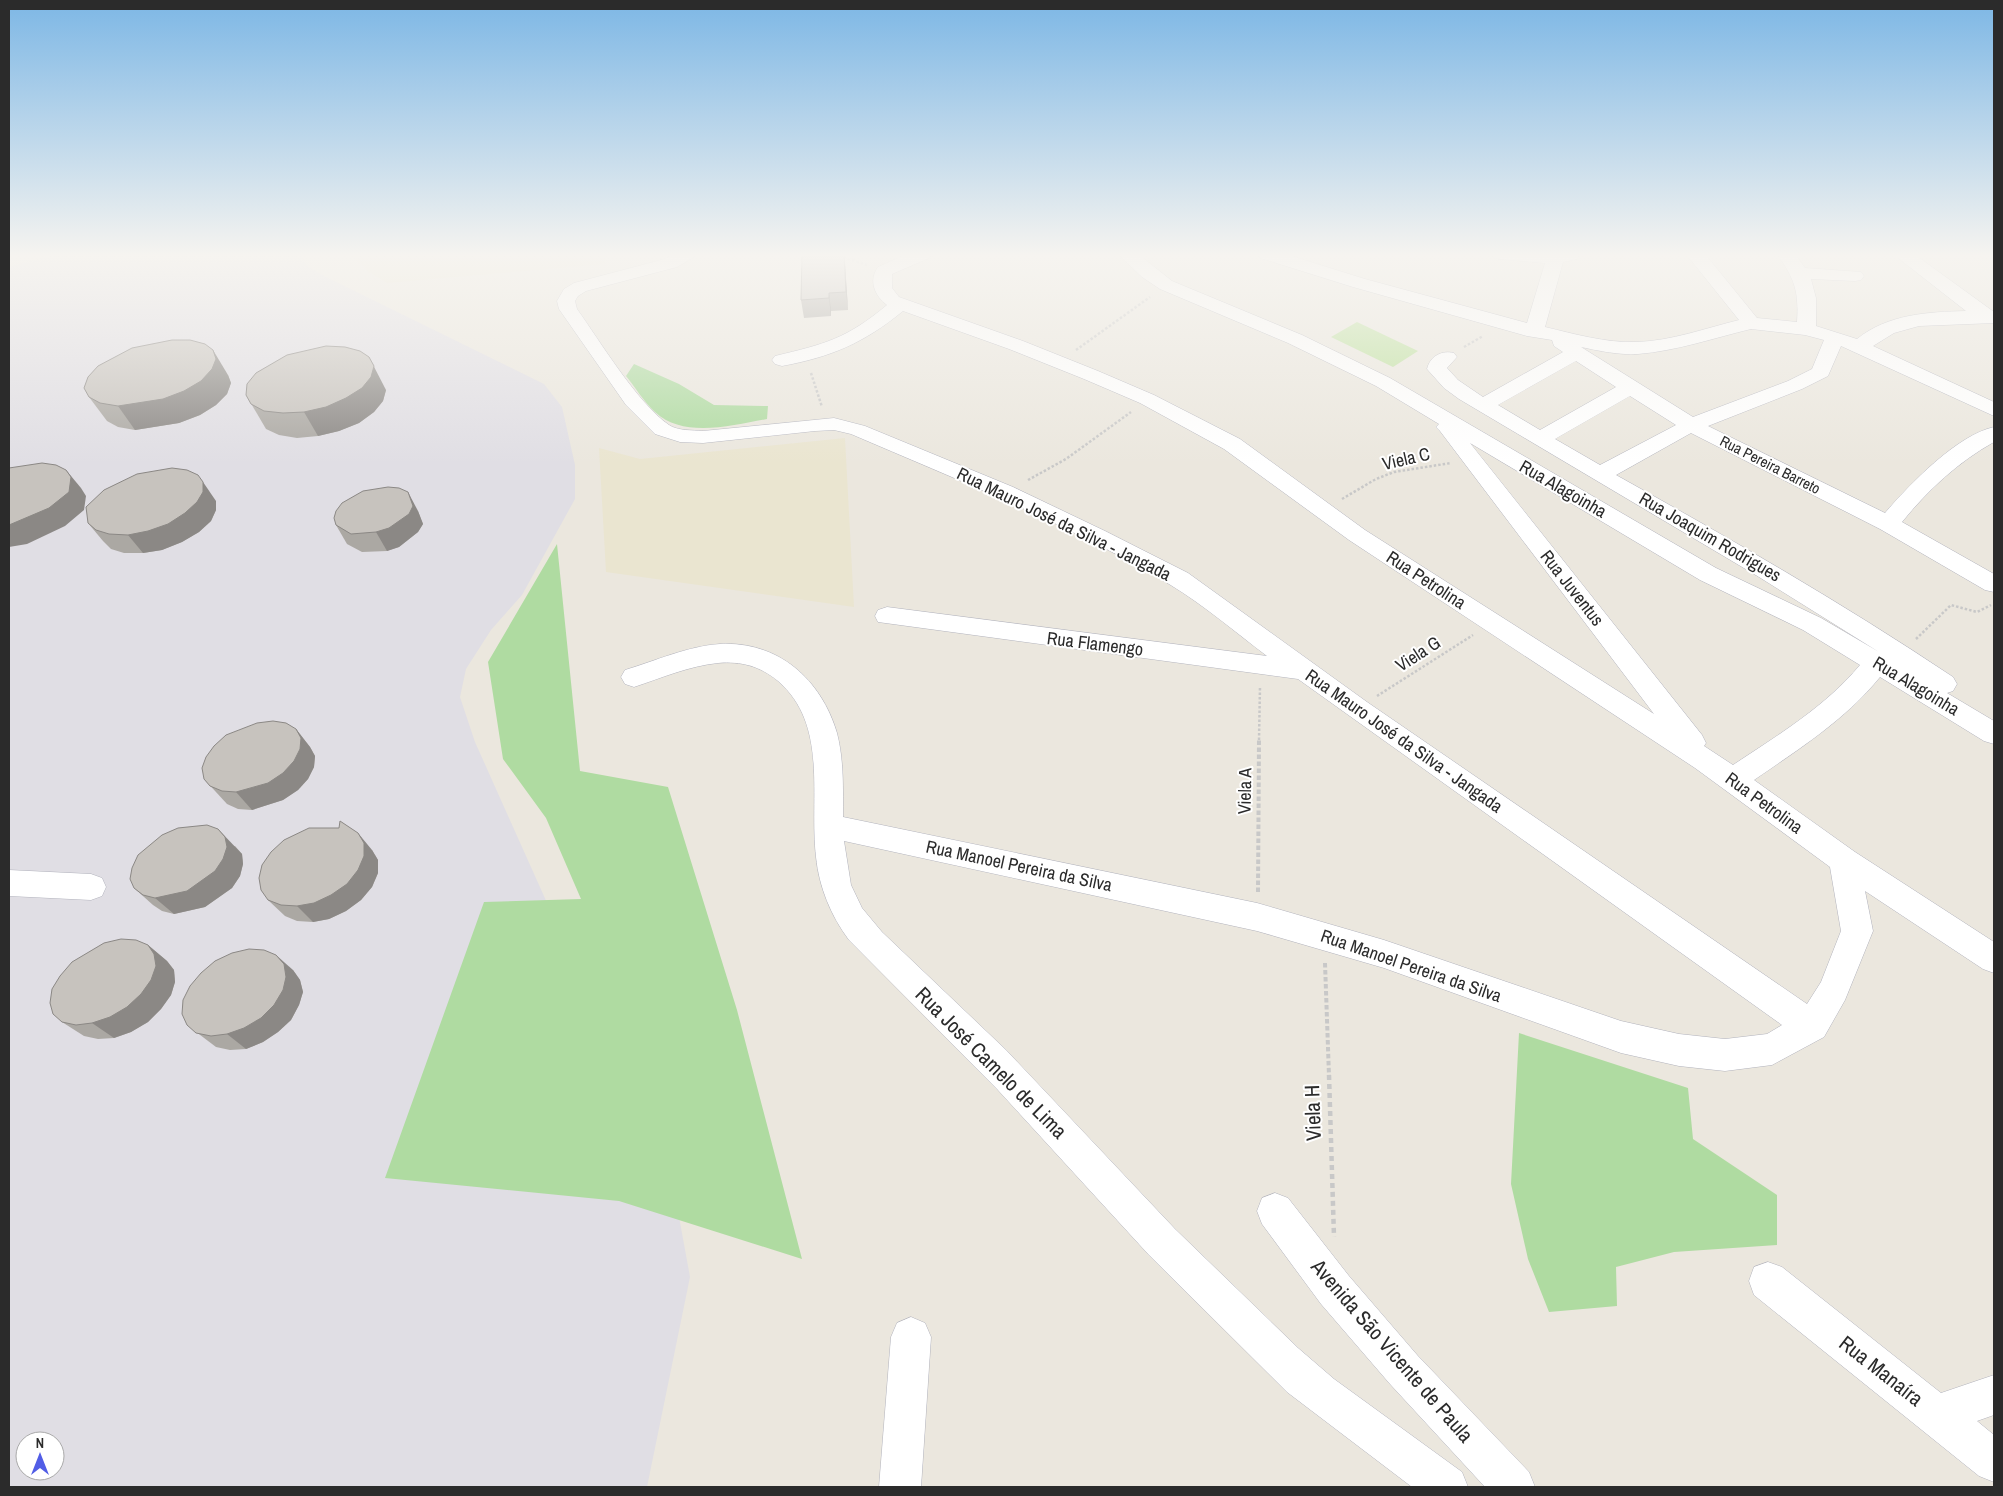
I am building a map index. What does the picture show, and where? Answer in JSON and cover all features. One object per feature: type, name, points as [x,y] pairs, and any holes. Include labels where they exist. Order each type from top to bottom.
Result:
[{"type":"street","name":"Rua Mauro José da Silva - Jangada","points":[[578,324],[632,401],[662,430],[680,436],[703,437],[827,424],[858,430],[1005,492],[1112,543],[1178,579],[1358,709],[1751,986],[1812,1026]]},
{"type":"street","points":[[782,360],[805,356],[851,341],[876,324]]},
{"type":"street","name":"Rua Petrolina","points":[[954,324],[1059,362],[1147,399],[1232,444],[1322,511],[1705,760],[1844,861],[1994,959]]},
{"type":"street","name":"Rua Alagoinha","points":[[1259,324],[1383,382],[1708,574],[1822,616]]},
{"type":"street","points":[[1507,324],[1543,334],[1608,347],[1637,348],[1675,342],[1748,324]]},
{"type":"street","points":[[1543,334],[1546,324]]},
{"type":"street","points":[[1758,324],[1806,329],[1835,337],[1994,410]]},
{"type":"street","points":[[1806,324],[1806,329]]},
{"type":"street","points":[[1860,347],[1872,335],[1896,324]]},
{"type":"street","name":"Rua Pereira Barreto","points":[[1543,334],[1691,425],[1888,524],[1994,584]]},
{"type":"street","points":[[1601,474],[1691,425],[1795,386],[1821,372],[1835,337]]},
{"type":"street","points":[[1483,405],[1576,353]]},
{"type":"street","name":"Rua Joaquim Rodrigues","points":[[1447,358],[1438,364],[1437,369],[1441,375],[1483,405],[1768,570],[1822,616],[1992,726]]},
{"type":"street","points":[[1540,439],[1629,388]]},
{"type":"street","name":"Rua Juventus","points":[[1438,416],[1705,760]]},
{"type":"street","points":[[1888,524],[1924,483],[1964,451],[1994,433]]},
{"type":"street","name":"Rua Flamengo","points":[[887,616],[1304,670]]},
{"type":"street","name":"Rua José Camelo de Lima","points":[[634,677],[715,653],[741,652],[779,669],[798,684],[810,703],[821,727],[828,765],[832,874],[838,895],[848,914],[862,932],[909,981],[1008,1075],[1162,1242],[1304,1381],[1447,1487]]},
{"type":"street","points":[[1733,780],[1820,720],[1889,658]]},
{"type":"street","name":"Rua Manoel Pereira da Silva","points":[[830,826],[1257,917],[1384,954],[1621,1037],[1679,1050],[1725,1054],[1772,1049],[1812,1026],[1834,990],[1858,931],[1844,861]]},
{"type":"street","points":[[9,883],[91,887]]},
{"type":"street","name":"Avenida São Vicente de Paula","points":[[1275,1212],[1335,1290],[1404,1370],[1514,1487]]},
{"type":"street","name":"Rua Manaíra","points":[[1768,1281],[1994,1461]]},
{"type":"street","points":[[900,1487],[911,1338]]},
{"type":"street","points":[[1936,1415],[1994,1395]]},
{"type":"path","points":[[1059,362],[1111,324]]},
{"type":"path","points":[[1447,358],[1498,324]]},
{"type":"path","points":[[805,356],[827,424]]},
{"type":"path","points":[[1005,492],[1066,459],[1147,399]]},
{"type":"path","name":"Viela C","points":[[1322,511],[1376,479],[1394,472],[1420,467],[1474,462]]},
{"type":"path","points":[[1889,658],[1951,605],[1977,612],[1994,603]]},
{"type":"path","name":"Viela G","points":[[1358,709],[1493,622]]},
{"type":"path","name":"Viela A","points":[[1257,917],[1261,665]]},
{"type":"path","name":"Viela H","points":[[1324,935],[1334,1241]]},
{"type":"shaded area","points":[[9,324],[421,324],[544,384],[562,407],[575,465],[575,499],[522,595],[491,630],[466,669],[460,697],[475,742],[673,1184],[690,1277],[647,1487],[9,1487]]},
{"type":"shaded area","points":[[845,438],[854,607],[606,572],[599,448],[640,459]]},
{"type":"green space","points":[[1354,324],[1361,324],[1418,351],[1393,367],[1331,337]]},
{"type":"green space","points":[[634,364],[679,384],[714,405],[768,406],[767,419],[709,428],[694,428],[667,420],[651,408],[626,376]]},
{"type":"green space","points":[[557,544],[580,771],[668,787],[737,1010],[802,1259],[619,1201],[385,1178],[484,902],[581,899],[546,818],[503,759],[488,662]]},
{"type":"green space","points":[[1519,1033],[1688,1088],[1693,1139],[1777,1195],[1777,1245],[1674,1252],[1616,1267],[1617,1306],[1549,1312],[1528,1259],[1511,1184]]},
{"type":"building","points":[[172,340],[190,340],[205,344],[213,350],[216,359],[212,369],[201,381],[184,391],[163,399],[118,406],[100,403],[89,397],[84,388],[88,377],[98,366],[132,348]]},
{"type":"building","points":[[326,346],[345,347],[360,351],[369,357],[374,366],[371,377],[362,388],[326,407],[304,412],[283,413],[264,411],[251,404],[246,395],[247,384],[256,373],[287,355]]},
{"type":"building","points":[[42,463],[56,465],[66,470],[71,477],[69,492],[49,508],[9,525],[9,468]]},
{"type":"building","points":[[172,468],[187,470],[198,475],[203,482],[203,492],[197,502],[185,513],[168,524],[128,535],[109,534],[96,530],[88,523],[86,507],[104,490],[137,474]]},
{"type":"building","points":[[388,487],[399,488],[408,492],[413,506],[409,514],[389,528],[376,532],[351,534],[336,525],[334,518],[336,511],[342,503],[363,491]]},
{"type":"building","points":[[273,721],[286,723],[296,729],[301,738],[300,749],[294,761],[283,773],[268,783],[236,792],[222,791],[210,786],[204,779],[202,768],[206,757],[214,746],[226,735],[257,723]]},
{"type":"building","points":[[340,821],[358,833],[364,843],[364,856],[358,870],[347,884],[331,895],[314,903],[297,906],[281,905],[268,900],[261,890],[259,878],[262,865],[271,852],[284,840],[309,828],[339,828]]},
{"type":"building","points":[[207,825],[218,829],[225,837],[227,847],[223,859],[215,871],[187,891],[155,898],[143,895],[134,888],[130,879],[132,868],[138,855],[162,835],[178,828]]},
{"type":"building","points":[[121,939],[136,940],[148,945],[154,954],[156,966],[151,980],[141,994],[127,1007],[110,1017],[92,1023],[76,1025],[62,1022],[53,1014],[50,1003],[52,989],[60,976],[72,962],[104,943]]},
{"type":"building","points":[[249,949],[264,950],[276,955],[284,964],[286,977],[283,990],[274,1005],[261,1018],[244,1028],[227,1034],[211,1036],[196,1033],[187,1025],[182,1014],[183,1000],[190,986],[215,961],[232,953]]}]
